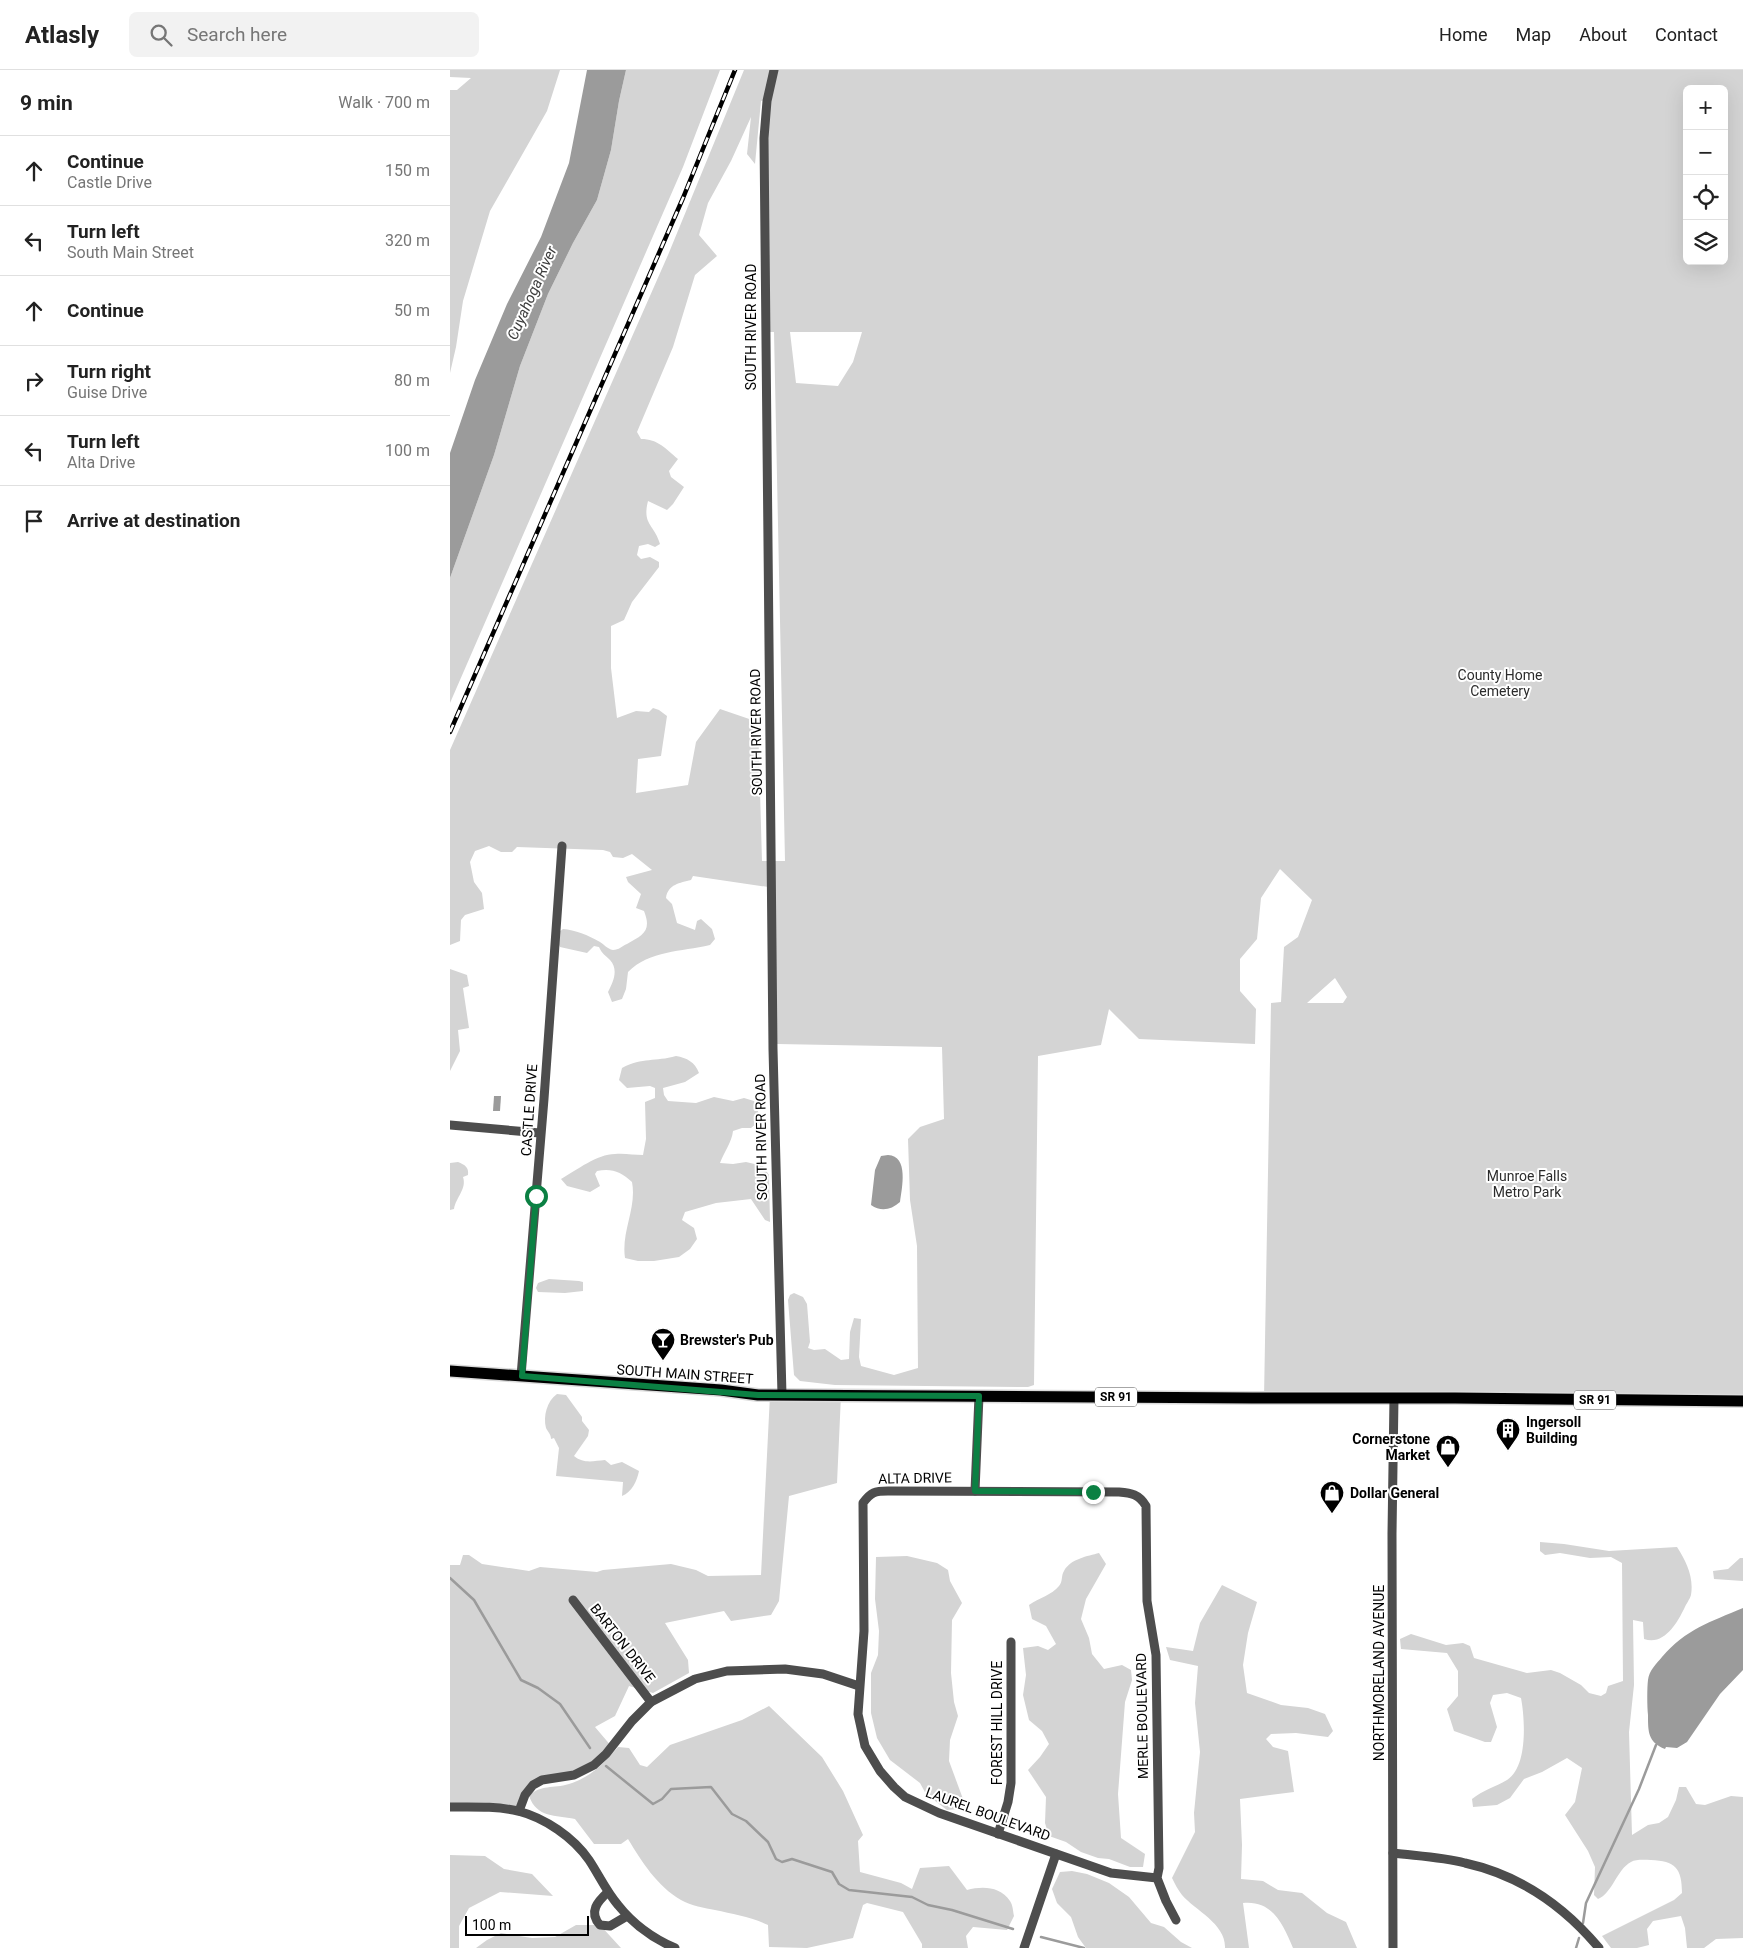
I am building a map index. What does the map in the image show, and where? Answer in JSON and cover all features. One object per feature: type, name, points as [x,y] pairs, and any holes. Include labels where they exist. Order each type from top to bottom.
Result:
[{"type":"main road","name":"SOUTH MAIN STREET","points":[[450,1371],[758,1395],[979,1396]]},
{"type":"main road","name":"SR 91","points":[[979,1396],[1743,1402]]},
{"type":"street","name":"SOUTH RIVER ROAD","points":[[774,70],[767,102],[764,138],[773,1049],[782,1395]]},
{"type":"street","name":"CASTLE DRIVE","points":[[522,1376],[562,846]]},
{"type":"street","points":[[450,1125],[540,1133]]},
{"type":"street","points":[[975,1491],[979,1396]]},
{"type":"street","name":"NORTHMORELAND AVENUE","points":[[1393,1948],[1394,1398]]},
{"type":"street","name":"ALTA DRIVE","points":[[863,1534],[863,1503],[875,1491],[1093,1492]]},
{"type":"street","name":"MERLE BOULEVARD","points":[[1093,1492],[1132,1494],[1138,1496],[1146,1506],[1147,1601],[1156,1655],[1159,1868],[1157,1878],[1176,1920]]},
{"type":"street","name":"LAUREL BOULEVARD","points":[[863,1534],[864,1631],[858,1714],[865,1746],[875,1765],[894,1788],[926,1808],[1111,1873],[1157,1878]]},
{"type":"street","name":"BARTON DRIVE","points":[[573,1600],[652,1702]]},
{"type":"street","name":"FOREST HILL DRIVE","points":[[998,1834],[1012,1783],[1011,1642]]},
{"type":"street","points":[[519,1811],[525,1795],[532,1785],[542,1780],[574,1775],[594,1765],[652,1702],[695,1679],[740,1670],[804,1670],[859,1686]]},
{"type":"street","points":[[450,1807],[490,1807],[519,1811],[548,1824],[571,1840],[590,1862],[608,1892],[627,1916],[646,1932],[675,1948]]},
{"type":"street","points":[[1393,1853],[1464,1862],[1512,1878],[1531,1888],[1564,1912],[1599,1948]]},
{"type":"street","points":[[1024,1948],[1056,1854]]},
{"type":"street","points":[[608,1892],[596,1905],[594,1911],[600,1925],[610,1926],[627,1916]]},
{"type":"green space","points":[[450,70],[560,70],[547,111],[490,211],[463,301],[450,373],[450,90],[457,90],[471,78],[450,77]]},
{"type":"green space","points":[[626,70],[720,70],[683,167],[450,703],[450,578],[494,455],[520,366],[548,294],[597,200],[611,150]]},
{"type":"green space","points":[[744,70],[1743,70],[1743,1401],[1264,1398],[1271,1003],[1281,1002],[1284,947],[1298,937],[1312,900],[1280,869],[1261,898],[1257,939],[1240,959],[1240,991],[1256,1009],[1255,1044],[1139,1039],[1109,1009],[1101,1045],[1038,1056],[1034,1385],[1028,1387],[835,1385],[800,1381],[794,1375],[788,1300],[790,1295],[794,1293],[803,1297],[807,1304],[810,1342],[808,1348],[814,1350],[825,1349],[841,1360],[849,1359],[850,1332],[854,1318],[861,1319],[859,1357],[861,1366],[894,1375],[918,1368],[917,1246],[910,1200],[908,1139],[920,1127],[944,1119],[942,1047],[777,1044],[775,888],[693,876],[691,880],[672,887],[667,893],[666,898],[672,904],[677,923],[695,930],[697,921],[701,919],[712,929],[715,939],[710,945],[666,953],[646,959],[628,972],[626,989],[622,999],[612,1002],[608,992],[615,972],[613,964],[599,947],[594,946],[587,953],[560,947],[557,941],[559,932],[563,929],[586,935],[609,949],[615,950],[642,935],[646,928],[646,918],[644,911],[636,908],[641,894],[628,882],[626,877],[652,870],[632,854],[623,858],[613,857],[610,852],[603,850],[517,847],[512,852],[501,852],[489,846],[475,851],[470,862],[474,882],[482,893],[484,909],[465,915],[461,920],[460,941],[450,945],[450,750],[668,255]],"holes":[[[767,99],[765,332],[774,332],[785,861],[762,861],[758,722],[720,709],[696,742],[688,785],[636,793],[638,759],[661,756],[667,716],[653,708],[649,712],[636,711],[617,718],[611,668],[611,626],[624,620],[632,602],[659,567],[659,562],[650,557],[641,559],[637,555],[639,546],[648,544],[655,547],[660,544],[646,515],[648,501],[667,510],[684,487],[671,477],[669,471],[678,459],[657,443],[641,439],[637,432],[673,347],[695,275],[717,256],[699,235],[708,203],[731,161],[751,117],[747,154],[755,164],[761,101]],[[790,332],[862,332],[853,362],[838,386],[796,383]],[[1335,978],[1347,997],[1343,1003],[1307,1003]]]},
{"type":"green space","points":[[450,969],[467,975],[469,986],[463,988],[469,1028],[458,1030],[460,1051],[450,1071]]},
{"type":"green space","points":[[676,1056],[690,1061],[699,1073],[685,1082],[663,1088],[664,1095],[668,1101],[696,1103],[714,1097],[733,1101],[744,1098],[754,1101],[759,1114],[758,1122],[751,1128],[733,1131],[730,1143],[720,1163],[746,1162],[763,1166],[769,1175],[770,1222],[765,1220],[751,1199],[716,1203],[685,1212],[682,1220],[694,1228],[697,1239],[690,1249],[679,1257],[654,1261],[638,1261],[625,1258],[624,1248],[632,1201],[632,1182],[616,1172],[607,1170],[597,1171],[595,1174],[600,1186],[590,1192],[567,1186],[561,1179],[601,1157],[618,1154],[643,1155],[646,1139],[645,1102],[655,1098],[655,1088],[650,1086],[627,1088],[619,1080],[622,1068],[636,1062]]},
{"type":"green space","points":[[458,1162],[466,1167],[468,1175],[463,1177],[464,1185],[454,1209],[450,1210],[450,1163]]},
{"type":"green space","points":[[549,1279],[583,1282],[583,1291],[565,1293],[538,1292],[536,1288],[538,1283]]},
{"type":"green space","points":[[557,1394],[566,1395],[589,1430],[588,1436],[574,1456],[585,1461],[605,1460],[611,1465],[622,1462],[639,1471],[637,1479],[629,1492],[622,1496],[623,1482],[556,1476],[559,1448],[554,1438],[551,1439],[546,1428],[545,1419],[548,1405]]},
{"type":"green space","points":[[770,1395],[841,1395],[837,1483],[789,1496],[779,1601],[771,1615],[731,1621],[724,1611],[665,1623],[688,1660],[689,1673],[653,1693],[629,1686],[615,1716],[595,1727],[612,1747],[594,1765],[533,1785],[519,1811],[450,1807],[450,1565],[460,1565],[463,1555],[469,1555],[482,1564],[529,1571],[540,1567],[597,1572],[671,1564],[696,1570],[708,1576],[761,1575]]},
{"type":"green space","points":[[1540,1542],[1609,1551],[1677,1547],[1683,1558],[1690,1576],[1692,1588],[1691,1595],[1674,1626],[1669,1632],[1658,1639],[1644,1639],[1643,1622],[1633,1620],[1634,1685],[1629,1732],[1632,1835],[1648,1825],[1659,1823],[1668,1817],[1676,1800],[1679,1787],[1686,1787],[1696,1804],[1705,1805],[1731,1796],[1743,1797],[1743,1938],[1716,1939],[1704,1948],[1687,1948],[1685,1928],[1681,1916],[1653,1921],[1647,1929],[1649,1945],[1637,1948],[1611,1948],[1602,1936],[1674,1900],[1682,1893],[1681,1877],[1676,1868],[1666,1862],[1635,1860],[1626,1865],[1603,1896],[1598,1899],[1594,1895],[1595,1867],[1588,1851],[1565,1815],[1575,1802],[1582,1768],[1567,1758],[1542,1772],[1524,1779],[1510,1798],[1497,1805],[1473,1807],[1472,1799],[1507,1780],[1514,1774],[1519,1765],[1524,1730],[1521,1698],[1507,1693],[1493,1695],[1490,1703],[1497,1727],[1491,1742],[1485,1742],[1454,1731],[1447,1709],[1458,1696],[1458,1671],[1447,1653],[1401,1649],[1400,1639],[1411,1634],[1446,1645],[1463,1643],[1470,1646],[1474,1658],[1527,1673],[1551,1670],[1581,1685],[1589,1693],[1601,1696],[1606,1693],[1608,1686],[1623,1681],[1622,1563],[1611,1557],[1590,1558],[1560,1553],[1545,1555],[1540,1551]]},
{"type":"green space","points":[[1099,1553],[1106,1564],[1086,1599],[1081,1619],[1089,1638],[1092,1654],[1104,1669],[1122,1665],[1131,1670],[1132,1680],[1125,1702],[1118,1794],[1121,1838],[1145,1854],[1143,1867],[1130,1867],[1109,1859],[1098,1858],[1049,1836],[1045,1823],[1046,1797],[1028,1770],[1049,1744],[1042,1731],[1029,1720],[1023,1695],[1026,1675],[1023,1648],[1038,1646],[1048,1650],[1056,1644],[1046,1626],[1032,1619],[1029,1605],[1056,1589],[1061,1583],[1064,1571],[1070,1564]]},
{"type":"green space","points":[[907,1556],[937,1563],[948,1570],[950,1581],[962,1603],[952,1620],[951,1673],[954,1702],[958,1716],[950,1740],[949,1761],[963,1799],[959,1809],[947,1810],[926,1794],[920,1783],[890,1760],[877,1738],[871,1713],[871,1673],[878,1655],[879,1631],[875,1599],[876,1557]]},
{"type":"green space","points":[[1740,1558],[1743,1558],[1743,1581],[1714,1579],[1713,1571],[1728,1569]]},
{"type":"green space","points":[[1222,1585],[1257,1602],[1248,1633],[1243,1665],[1247,1693],[1281,1705],[1308,1708],[1325,1714],[1333,1731],[1328,1737],[1296,1733],[1271,1734],[1266,1739],[1273,1747],[1288,1751],[1294,1792],[1240,1799],[1241,1879],[1263,1881],[1278,1890],[1302,1893],[1327,1913],[1346,1922],[1357,1948],[1293,1948],[1281,1923],[1269,1910],[1253,1903],[1243,1903],[1249,1948],[1225,1948],[1224,1939],[1216,1925],[1182,1895],[1172,1878],[1195,1832],[1194,1813],[1200,1752],[1195,1703],[1198,1666],[1170,1660],[1166,1647],[1193,1651],[1200,1623]]},
{"type":"green space","points":[[769,1706],[822,1757],[843,1791],[863,1835],[858,1841],[860,1872],[901,1883],[912,1889],[920,1868],[949,1866],[967,1890],[990,1888],[1006,1896],[1012,1904],[1014,1916],[1007,1930],[973,1927],[966,1936],[968,1948],[922,1948],[922,1944],[903,1912],[867,1903],[863,1905],[853,1938],[807,1948],[769,1947],[768,1925],[681,1900],[657,1881],[628,1839],[621,1844],[594,1844],[575,1819],[542,1812],[532,1803],[529,1796],[543,1788],[569,1784],[584,1778],[602,1764],[618,1747],[629,1748],[640,1765],[647,1767],[670,1745],[742,1720]]},
{"type":"green space","points":[[450,1855],[485,1856],[504,1869],[532,1874],[553,1896],[500,1892],[469,1908],[459,1926],[459,1948],[450,1948]]},
{"type":"green space","points":[[1072,1871],[1087,1874],[1109,1883],[1129,1897],[1151,1923],[1164,1927],[1181,1942],[1192,1948],[1086,1948],[1078,1937],[1071,1917],[1057,1903],[1052,1889],[1060,1872]]},
{"type":"green space","points":[[576,1925],[600,1925],[621,1948],[476,1948],[501,1933],[532,1938],[555,1937]]},
{"type":"water","name":"Cuyahoga River","points":[[587,70],[626,70],[611,150],[597,200],[548,294],[520,366],[494,455],[450,578],[450,453],[475,380],[507,304],[541,237],[569,163]]},
{"type":"water","points":[[494,1096],[501,1096],[500,1111],[493,1111]]},
{"type":"water","points":[[881,1156],[895,1157],[902,1167],[902,1189],[900,1202],[893,1207],[882,1209],[871,1205],[875,1170]]},
{"type":"water","points":[[1743,1608],[1743,1670],[1720,1694],[1687,1742],[1677,1748],[1666,1747],[1665,1749],[1659,1746],[1652,1740],[1648,1726],[1647,1687],[1651,1671],[1671,1647],[1689,1633],[1709,1622]]},
{"type":"waterway","points":[[450,1578],[474,1600],[521,1680],[538,1688],[560,1704],[590,1748]]},
{"type":"waterway","points":[[1583,1923],[1586,1903],[1639,1789],[1656,1745]]},
{"type":"waterway","points":[[606,1766],[653,1804],[662,1799],[671,1789],[711,1787],[732,1814],[746,1821],[768,1842],[776,1859],[782,1862],[792,1859],[832,1872],[839,1884],[849,1890],[912,1897],[928,1905],[952,1910],[1013,1929]]},
{"type":"waterway","points":[[1041,1937],[1084,1948]]},
{"type":"waterway","points":[[1576,1948],[1579,1938]]},
{"type":"railway","points":[[450,732],[683,198],[735,70]]},
{"type":"place","name":"Brewster's Pub","points":[[663,1361]]},
{"type":"place","name":"Ingersoll Building","points":[[1508,1451]]},
{"type":"place","name":"Cornerstone Market","points":[[1448,1468]]},
{"type":"place","name":"Dollar General","points":[[1332,1514]]},
{"type":"route","points":[[536,1196],[522,1376],[721,1390],[758,1395],[979,1396],[975,1491],[1093,1492]]},
{"type":"park label","name":"County Home Cemetery","points":[[1500,684]]},
{"type":"park label","name":"Munroe Falls Metro Park","points":[[1527,1184]]}]
